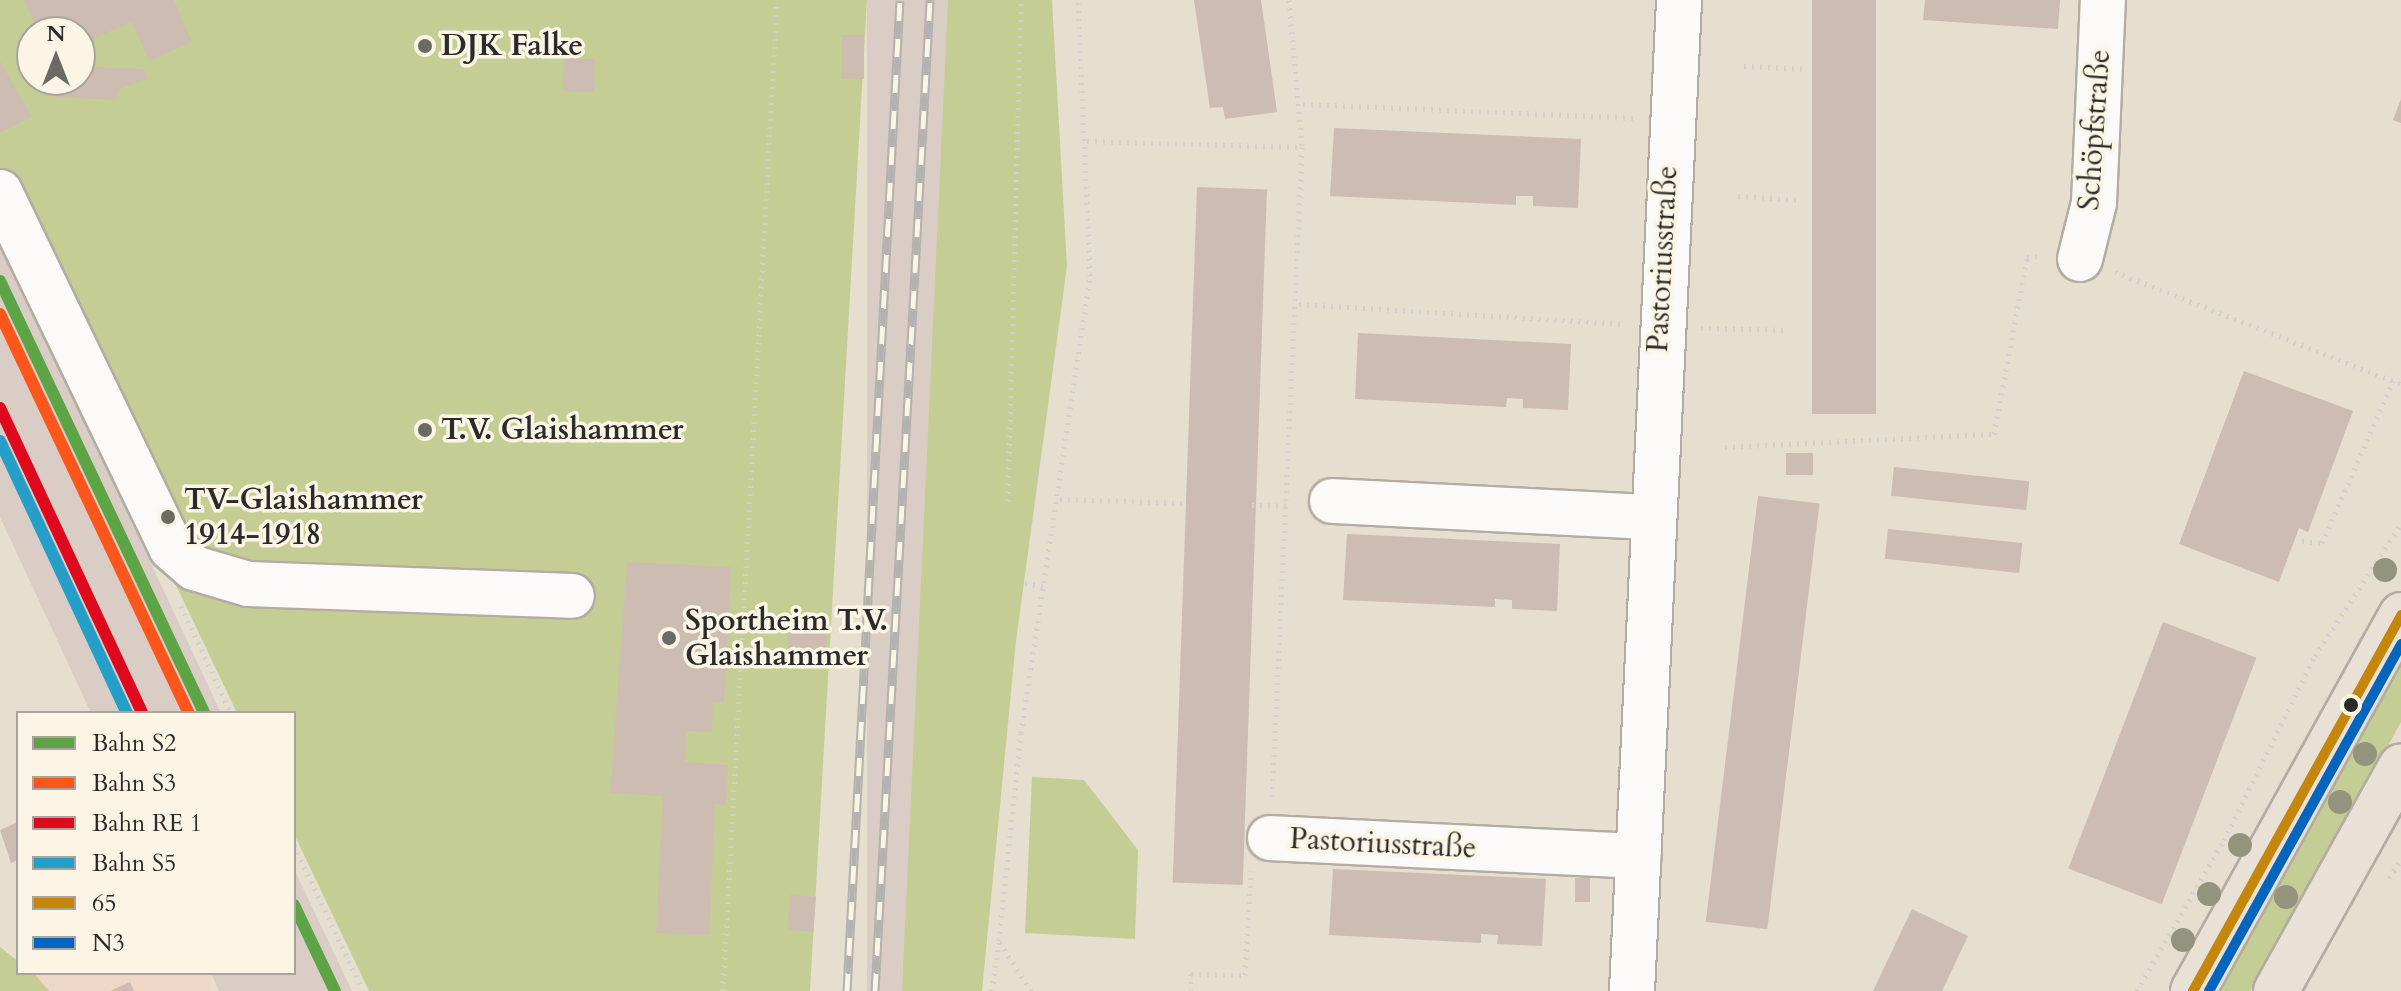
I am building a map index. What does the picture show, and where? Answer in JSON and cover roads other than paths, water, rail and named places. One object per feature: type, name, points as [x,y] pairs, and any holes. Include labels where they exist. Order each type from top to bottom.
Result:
[{"type":"main road","points":[[2193,991],[2401,615]]},
{"type":"main road","points":[[2276,991],[2401,766]]},
{"type":"street","name":"Pastoriusstraße","points":[[1632,991],[1659,328],[1679,0]]},
{"type":"street","name":"Schöpfstraße","points":[[2080,259],[2094,203],[2103,0]]},
{"type":"street","points":[[0,192],[171,548],[194,568],[248,584],[572,596]]},
{"type":"street","points":[[1332,501],[1651,517]]},
{"type":"street","name":"Pastoriusstraße","points":[[1270,838],[1639,856]]},
{"type":"railway","points":[[847,991],[900,0]]},
{"type":"railway","points":[[875,991],[930,0]]},
{"type":"rail line","name":"S2","points":[[0,281],[203,711]]},
{"type":"rail line","name":"S3","points":[[0,314],[188,711]]},
{"type":"rail line","name":"S5","points":[[0,441],[126,711]]},
{"type":"rail line","name":"S2","points":[[296,909],[335,991]]},
{"type":"place","name":"DJK Falke","points":[[425,46]]},
{"type":"place","name":"T.V. Glaishammer","points":[[425,430]]},
{"type":"place","name":"TV-Glaishammer 1914-1918","points":[[168,517]]},
{"type":"place","name":"Sportheim T.V. Glaishammer","points":[[669,638]]}]
